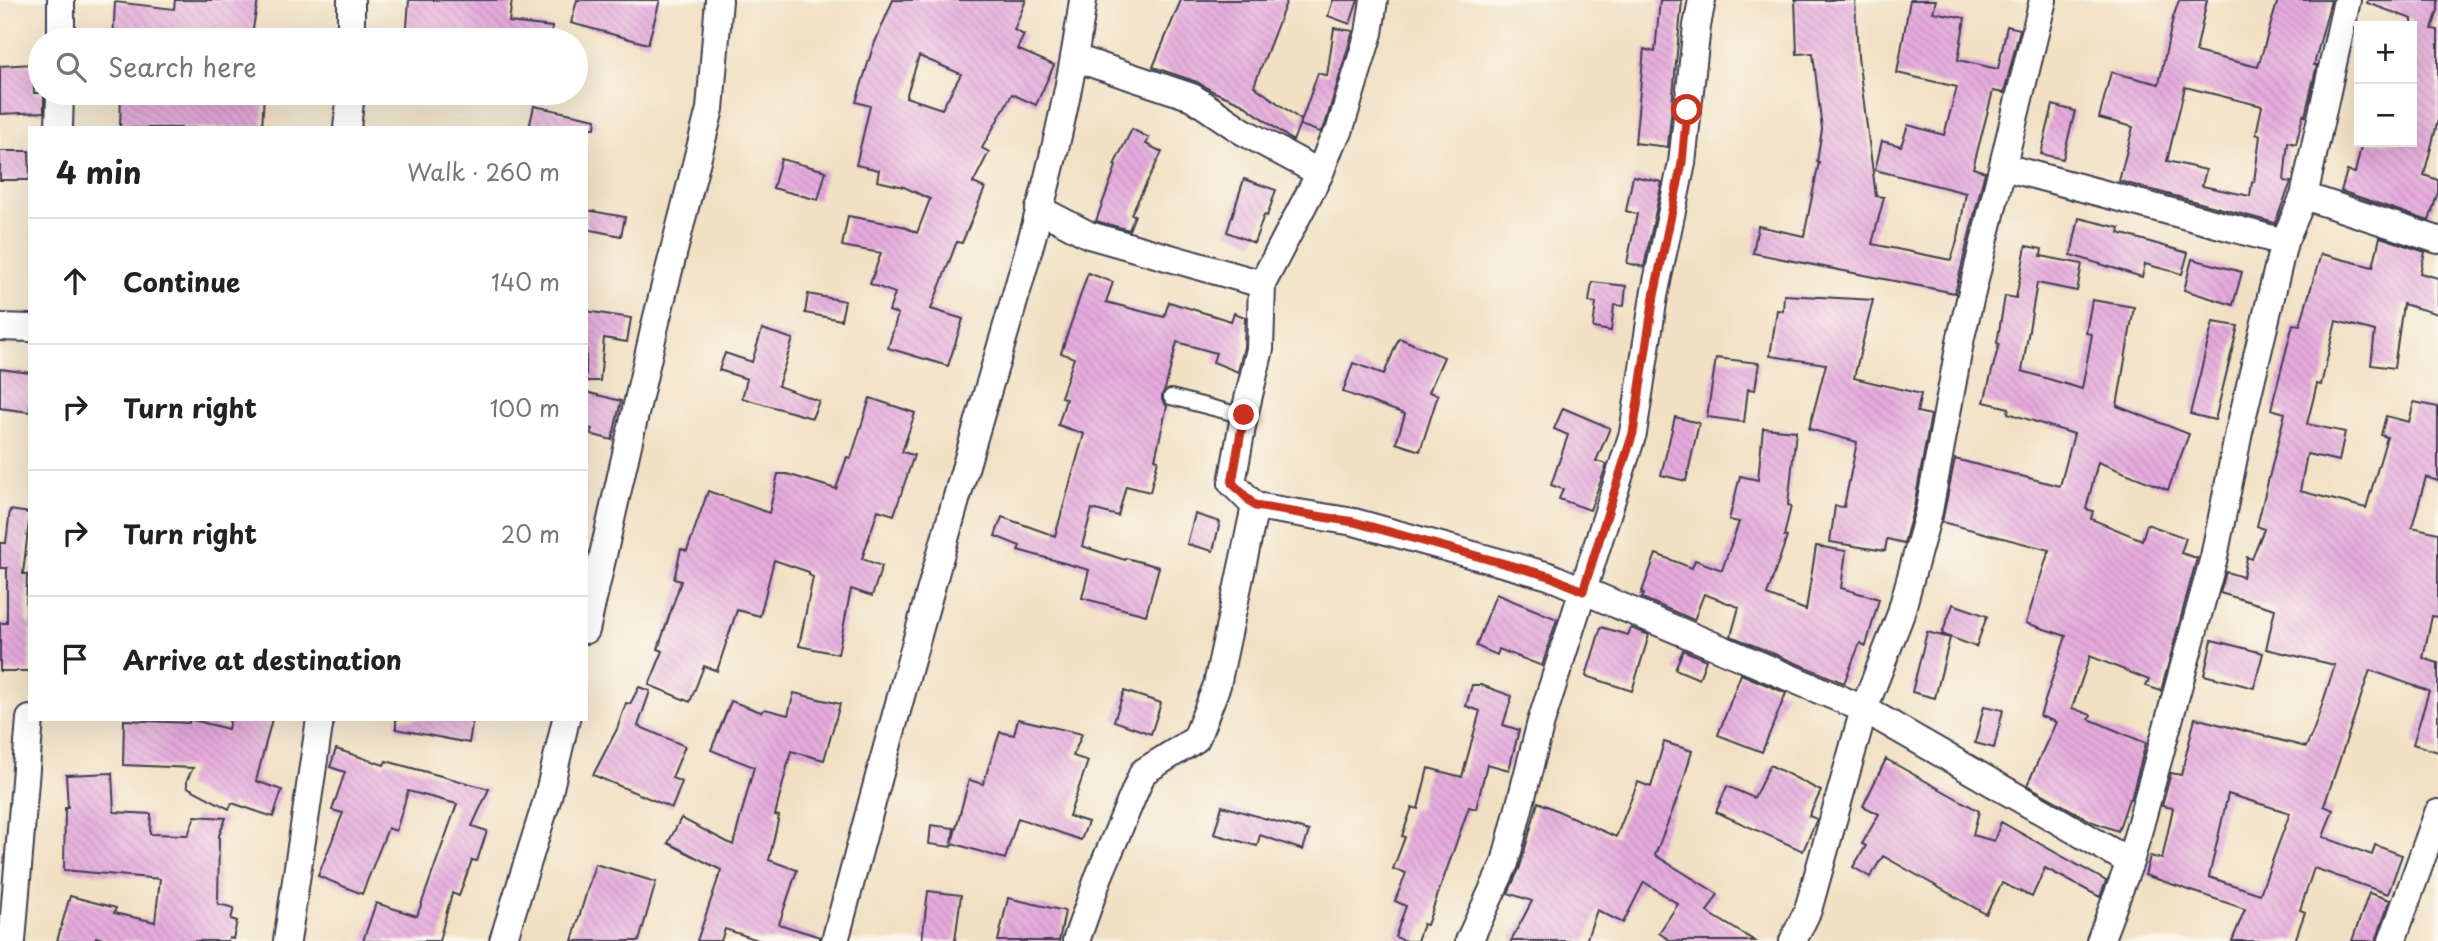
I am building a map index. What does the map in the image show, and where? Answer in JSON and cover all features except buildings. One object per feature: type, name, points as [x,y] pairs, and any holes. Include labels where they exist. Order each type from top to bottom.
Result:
[{"type":"street","points":[[61,0],[61,28]]},
{"type":"street","points":[[351,0],[351,28]]},
{"type":"street","points":[[588,620],[657,317],[710,109],[719,0]]},
{"type":"street","points":[[835,941],[906,671],[1039,209],[1075,58],[1083,0]]},
{"type":"street","points":[[1374,0],[1369,33],[1339,132],[1262,284],[1260,349],[1244,415],[1232,483],[1255,506],[1354,522],[1549,576],[1864,709],[2130,862]]},
{"type":"street","points":[[1469,941],[1504,863],[1541,722],[1633,433],[1654,296],[1682,163],[1702,0]]},
{"type":"street","points":[[1793,941],[1808,910],[1864,709],[1900,616],[1929,511],[1961,337],[2043,0]]},
{"type":"street","points":[[2101,941],[2130,862],[2214,557],[2239,432],[2284,242],[2304,197],[2347,0]]},
{"type":"street","points":[[1075,58],[1192,97],[1242,131],[1320,173]]},
{"type":"street","points":[[59,126],[60,105]]},
{"type":"street","points":[[347,126],[350,105]]},
{"type":"street","points":[[2004,167],[2284,242]]},
{"type":"street","points":[[2304,197],[2438,240]]},
{"type":"street","points":[[1039,209],[1089,236],[1262,284]]},
{"type":"street","points":[[0,327],[28,328]]},
{"type":"street","points":[[1076,941],[1099,876],[1143,772],[1196,739],[1217,685],[1255,506]]},
{"type":"street","points":[[12,941],[30,721]]},
{"type":"street","points":[[287,941],[320,721]]},
{"type":"street","points":[[503,941],[548,797],[566,721]]},
{"type":"street","points":[[2392,941],[2438,813]]},
{"type":"lane","points":[[1171,397],[1244,415]]},
{"type":"route","points":[[1244,415],[1232,483],[1255,506],[1354,522],[1549,576],[1583,591],[1633,433],[1654,296],[1682,163],[1687,110]]}]
